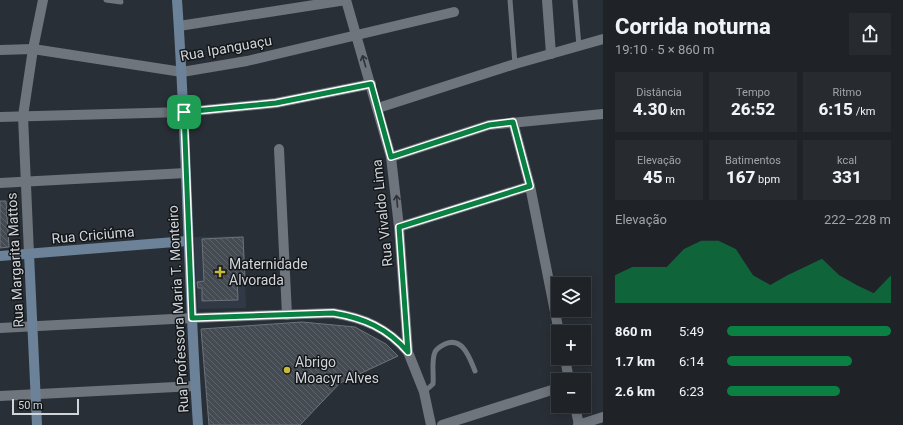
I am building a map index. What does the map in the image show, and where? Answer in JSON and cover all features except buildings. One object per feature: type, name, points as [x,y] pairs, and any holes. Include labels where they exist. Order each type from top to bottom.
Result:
[{"type":"street","name":"Rua Margarita Mattos","points":[[38,425],[32,326],[24,116],[33,49],[43,0]]},
{"type":"street","name":"Rua Professora Maria T. Monteiro","points":[[178,0],[184,112],[188,241],[198,425]]},
{"type":"street","points":[[179,26],[346,0]]},
{"type":"street","name":"Rua Vivaldo Lima","points":[[346,0],[357,34],[391,157],[399,227],[408,352],[424,392],[431,425]]},
{"type":"street","points":[[547,0],[551,54]]},
{"type":"street","name":"Rua Ipanguaçu","points":[[0,50],[33,49],[182,72],[247,61],[454,12]]},
{"type":"street","points":[[378,108],[515,64],[603,39]]},
{"type":"street","points":[[0,117],[184,112],[276,103],[371,84]]},
{"type":"street","points":[[391,157],[489,125],[603,114]]},
{"type":"street","points":[[513,122],[530,186],[558,325]]},
{"type":"street","points":[[279,149],[287,314]]},
{"type":"street","points":[[0,183],[186,173]]},
{"type":"street","points":[[399,227],[530,186]]},
{"type":"street","name":"Rua Criciúma","points":[[0,256],[188,241]]},
{"type":"street","points":[[0,328],[192,318],[333,313],[353,316],[371,322],[398,340],[408,352]]},
{"type":"street","points":[[0,396],[195,386]]},
{"type":"street","points":[[442,425],[551,390]]},
{"type":"street","points":[[576,413],[579,425],[603,417]]},
{"type":"lane","points":[[106,0],[121,2]]},
{"type":"lane","points":[[510,0],[515,64]]},
{"type":"lane","points":[[575,0],[579,46]]},
{"type":"lane","points":[[424,392],[433,384],[435,352],[440,347],[448,343],[456,343],[462,346],[468,354],[475,371]]},
{"type":"shaded area","name":"Maternidade Alvorada","points":[[244,236],[246,308],[198,309],[194,237]]},
{"type":"place","name":"Maternidade Alvorada","points":[[220,272]]},
{"type":"place","name":"Abrigo Moacyr Alves","points":[[287,370]]},
{"type":"route","points":[[371,84],[391,157],[489,125],[513,122],[530,186],[399,227],[408,352],[398,340],[387,332],[371,322],[353,316],[333,313],[311,313],[192,318],[184,112],[276,103],[371,84]]}]
